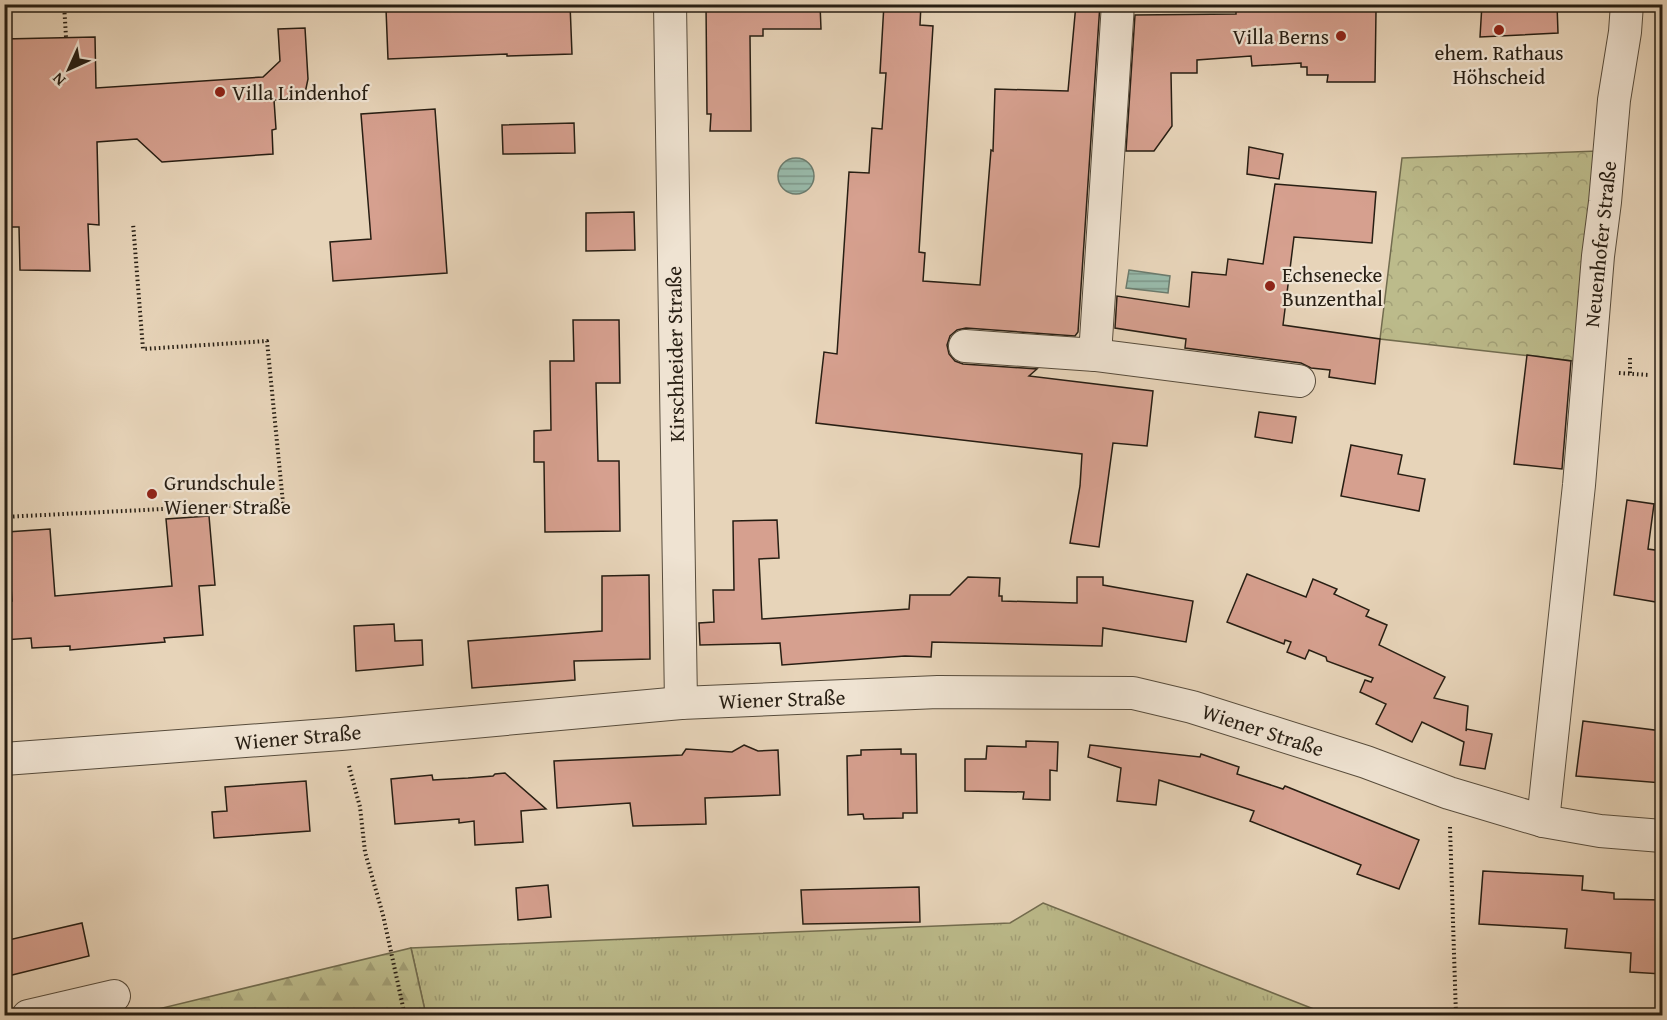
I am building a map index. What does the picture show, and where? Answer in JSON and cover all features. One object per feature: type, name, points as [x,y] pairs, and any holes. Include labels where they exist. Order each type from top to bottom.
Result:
[{"type":"street","name":"Kirschheider Straße","points":[[670,4],[681,703]]},
{"type":"street","points":[[1095,355],[1118,4]]},
{"type":"street","name":"Neuenhofer Straße","points":[[1543,821],[1579,485],[1598,256],[1614,100],[1627,4]]},
{"type":"street","points":[[965,346],[1095,355],[1299,381]]},
{"type":"street","name":"Wiener Straße","points":[[4,759],[341,734],[681,703],[938,692],[1133,693],[1192,707],[1543,821],[1600,831],[1662,836]]},
{"type":"street","points":[[28,1016],[114,996]]},
{"type":"path","points":[[64,4],[66,38]]},
{"type":"path","points":[[4,518],[283,503],[267,341],[143,349],[133,223]]},
{"type":"path","points":[[1630,357],[1630,373]]},
{"type":"path","points":[[341,734],[360,807],[365,852],[383,915],[405,1016]]},
{"type":"path","points":[[1449,792],[1456,1016]]},
{"type":"green space","points":[[1598,151],[1574,361],[1380,339],[1402,158]]},
{"type":"green space","points":[[1043,903],[1329,1015],[426,1015],[411,948],[1010,923]]},
{"type":"green space","points":[[411,948],[426,1015],[154,1015],[154,1010]]},
{"type":"shaded area","points":[[796,158],[809,163],[814,176],[809,189],[796,194],[783,189],[778,176],[783,163]]},
{"type":"shaded area","points":[[1129,270],[1170,276],[1168,293],[1126,288]]},
{"type":"building","points":[[393,4],[570,4],[572,54],[388,59],[386,9],[393,9]]},
{"type":"building","points":[[706,4],[820,4],[821,29],[763,29],[763,36],[750,36],[751,131],[710,131],[711,114],[707,114]]},
{"type":"building","points":[[884,4],[921,4],[920,25],[933,26],[919,252],[925,253],[923,281],[980,285],[991,150],[993,151],[995,89],[1068,91],[1076,4],[1100,4],[1078,332],[1075,336],[966,328],[957,330],[950,336],[947,345],[949,354],[955,361],[963,364],[1037,369],[1029,376],[1153,391],[1147,446],[1113,443],[1099,547],[1070,543],[1080,486],[1082,454],[816,423],[824,352],[837,354],[849,172],[869,173],[872,128],[882,129],[886,73],[880,73]]},
{"type":"building","points":[[1482,4],[1557,4],[1558,33],[1480,37]]},
{"type":"building","points":[[1286,8],[1376,11],[1375,82],[1327,82],[1328,75],[1307,75],[1307,67],[1301,67],[1301,63],[1252,66],[1251,56],[1197,60],[1197,73],[1171,73],[1172,126],[1154,151],[1126,151],[1135,15],[1236,14],[1236,11]]},
{"type":"building","points":[[305,28],[308,79],[304,98],[274,100],[276,129],[272,130],[273,154],[162,162],[137,139],[97,142],[99,225],[88,224],[90,271],[20,270],[19,227],[9,227],[8,203],[4,203],[4,39],[95,37],[96,88],[263,77],[280,61],[278,29]]},
{"type":"building","points":[[435,109],[447,273],[333,281],[330,242],[371,239],[361,114]]},
{"type":"building","points":[[574,123],[575,153],[503,154],[502,125]]},
{"type":"building","points":[[1249,147],[1283,154],[1279,179],[1247,174]]},
{"type":"building","points":[[1275,184],[1376,192],[1372,243],[1294,237],[1283,325],[1380,339],[1375,384],[1329,377],[1330,370],[1311,368],[1301,363],[1185,348],[1186,339],[1115,328],[1117,296],[1189,307],[1192,272],[1226,275],[1228,259],[1263,264]]},
{"type":"building","points":[[634,212],[635,250],[586,251],[586,213]]},
{"type":"building","points":[[573,320],[619,320],[620,383],[596,383],[598,461],[619,461],[620,531],[545,532],[544,462],[534,462],[534,431],[551,430],[550,361],[574,361]]},
{"type":"building","points":[[1527,355],[1571,361],[1562,469],[1514,464]]},
{"type":"building","points":[[1259,412],[1296,417],[1292,443],[1255,437]]},
{"type":"building","points":[[1351,445],[1402,455],[1398,474],[1425,479],[1419,511],[1341,496]]},
{"type":"building","points":[[1627,500],[1654,504],[1648,549],[1662,551],[1662,603],[1614,595]]},
{"type":"building","points":[[209,516],[215,585],[199,586],[203,635],[164,638],[165,642],[70,650],[70,646],[32,648],[31,638],[4,640],[4,601],[12,601],[7,532],[50,529],[55,596],[172,586],[166,519]]},
{"type":"building","points":[[777,520],[779,558],[759,559],[762,619],[909,609],[910,595],[950,595],[968,577],[1000,578],[999,596],[1002,596],[1002,601],[1077,603],[1077,577],[1103,577],[1103,585],[1193,601],[1186,642],[1103,628],[1102,646],[932,642],[931,657],[905,656],[782,665],[780,643],[700,645],[699,623],[714,622],[713,590],[734,590],[733,521]]},
{"type":"building","points":[[1247,574],[1306,597],[1313,579],[1337,589],[1334,594],[1369,610],[1366,616],[1387,625],[1379,645],[1445,677],[1434,698],[1468,706],[1466,731],[1467,729],[1492,734],[1485,769],[1460,765],[1464,742],[1422,722],[1412,742],[1376,724],[1386,704],[1360,692],[1365,680],[1371,682],[1373,678],[1327,661],[1326,657],[1309,650],[1305,659],[1287,652],[1291,642],[1285,640],[1284,644],[1227,622]]},
{"type":"building","points":[[649,575],[650,659],[574,661],[575,680],[472,688],[468,641],[602,631],[602,576]]},
{"type":"building","points":[[394,624],[395,641],[422,640],[423,665],[356,671],[354,626]]},
{"type":"building","points":[[1583,721],[1662,731],[1662,783],[1576,776]]},
{"type":"building","points":[[1026,741],[1058,742],[1057,771],[1050,770],[1050,800],[1023,799],[1024,792],[965,791],[965,759],[986,759],[987,746],[1026,747]]},
{"type":"building","points":[[744,745],[758,751],[778,750],[780,795],[705,798],[706,824],[633,826],[630,803],[557,808],[554,761],[682,755],[686,749],[732,752]]},
{"type":"building","points":[[1090,745],[1200,757],[1201,754],[1239,767],[1237,774],[1283,789],[1285,786],[1419,840],[1399,889],[1357,874],[1361,865],[1250,821],[1254,811],[1159,780],[1156,805],[1117,801],[1121,768],[1088,757]]},
{"type":"building","points":[[901,749],[901,754],[916,754],[917,813],[903,813],[903,818],[864,819],[863,814],[848,815],[847,756],[861,755],[861,750]]},
{"type":"building","points":[[505,773],[546,809],[521,811],[523,842],[475,845],[474,821],[459,823],[459,819],[395,824],[391,779],[432,775],[433,780],[493,776]]},
{"type":"building","points":[[306,781],[310,831],[214,838],[212,812],[227,811],[225,787]]},
{"type":"building","points":[[1483,871],[1583,876],[1582,890],[1614,893],[1614,899],[1662,900],[1662,974],[1630,972],[1631,953],[1565,948],[1567,929],[1479,924]]},
{"type":"building","points":[[548,885],[551,917],[518,920],[516,888]]},
{"type":"building","points":[[919,887],[920,922],[803,924],[801,890]]},
{"type":"building","points":[[82,923],[89,956],[4,977],[4,941]]},
{"type":"place","name":"ehem. Rathaus Höhscheid","points":[[1499,30]]},
{"type":"place","name":"Villa Berns","points":[[1341,36]]},
{"type":"place","name":"Villa Lindenhof","points":[[220,92]]},
{"type":"place","name":"Echsenecke Bunzenthal","points":[[1270,286]]},
{"type":"place","name":"Grundschule Wiener Straße","points":[[152,494]]}]
